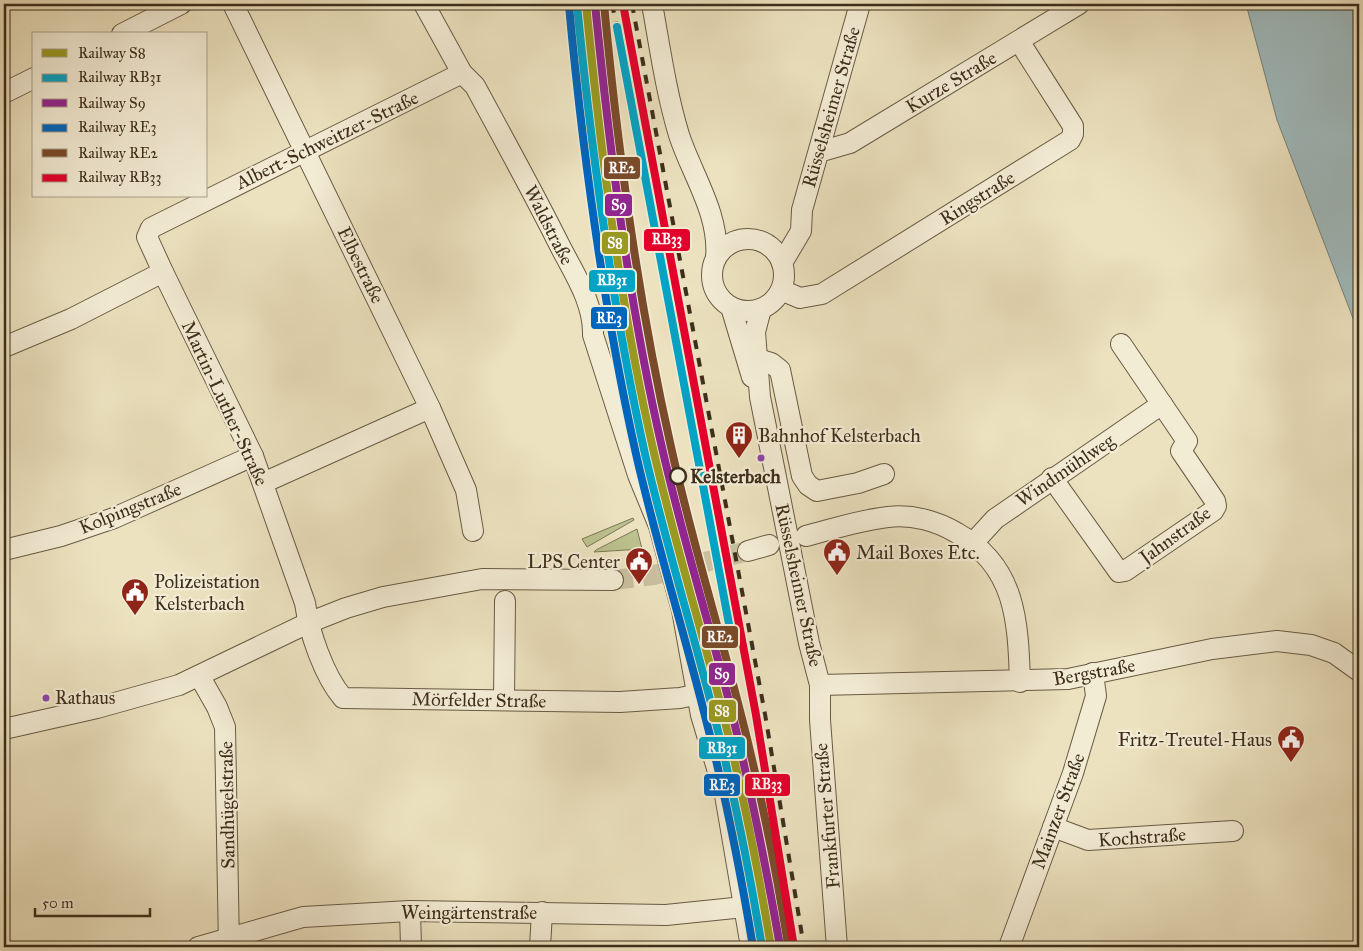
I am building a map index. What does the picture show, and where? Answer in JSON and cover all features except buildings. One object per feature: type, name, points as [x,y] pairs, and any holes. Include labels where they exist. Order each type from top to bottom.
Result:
[{"type":"street","points":[[126,32],[182,4]]},
{"type":"street","name":"Elbestraße","points":[[233,4],[430,408],[466,490],[473,531]]},
{"type":"street","name":"Waldstraße","points":[[424,4],[462,73],[475,86],[529,184],[594,318],[593,335],[638,475],[660,526],[682,610],[702,715],[725,795],[751,947]]},
{"type":"street","points":[[652,4],[668,98],[680,137],[705,197],[718,242],[712,280],[716,291],[731,307],[751,311],[761,309],[772,303],[781,290],[784,276],[782,262],[771,246],[762,241],[738,240],[722,250],[716,258]]},
{"type":"street","name":"Rüsselsheimer Straße","points":[[782,262],[801,231],[802,210],[860,4]]},
{"type":"street","name":"Kurze Straße","points":[[819,152],[850,143],[1079,4]]},
{"type":"street","name":"Ringstraße","points":[[781,290],[800,298],[822,294],[1070,140],[1073,134],[1073,126],[1019,41]]},
{"type":"street","name":"Albert-Schweitzer-Straße","points":[[163,272],[146,237],[151,228],[462,73]]},
{"type":"street","points":[[4,93],[32,79]]},
{"type":"street","points":[[705,197],[738,240]]},
{"type":"street","name":"Rüsselsheimer Straße","points":[[762,241],[772,242],[782,235],[802,210]]},
{"type":"street","points":[[4,347],[71,319],[163,272]]},
{"type":"street","name":"Martin-Luther-Straße","points":[[163,272],[253,456],[305,603],[308,623]]},
{"type":"street","name":"Rüsselsheimer Straße","points":[[731,307],[746,362],[760,397]]},
{"type":"street","name":"Rüsselsheimer Straße","points":[[761,309],[755,332],[760,397],[809,643],[820,685]]},
{"type":"street","name":"Jahnstraße","points":[[1052,478],[1119,572],[1125,571],[1213,511],[1216,506],[1215,501],[1182,451],[1187,441],[1121,344]]},
{"type":"street","name":"Rüsselsheimer Straße","points":[[758,359],[771,363],[780,370],[802,476],[812,489],[817,491],[858,483],[884,474]]},
{"type":"street","name":"Windmühlweg","points":[[973,543],[995,519],[1162,404]]},
{"type":"street","points":[[263,483],[430,408]]},
{"type":"street","name":"Kolpingstraße","points":[[4,550],[61,536],[114,518],[253,456]]},
{"type":"street","points":[[806,536],[867,520],[911,517],[947,526],[973,543],[985,553],[1000,571],[1012,601],[1018,636],[1020,682]]},
{"type":"street","points":[[748,551],[769,545]]},
{"type":"street","points":[[4,729],[97,708],[179,686],[308,623],[346,608],[383,598],[467,581],[516,578],[613,580]]},
{"type":"street","points":[[504,699],[505,601]]},
{"type":"street","name":"Mörfelder Straße","points":[[308,623],[331,682],[343,698],[620,702],[680,698],[698,694]]},
{"type":"street","name":"Bergstraße","points":[[820,685],[1020,682],[1068,679],[1212,649],[1277,641],[1311,645],[1326,650],[1334,653],[1359,671]]},
{"type":"street","name":"Mainzer Straße","points":[[1009,947],[1073,773],[1096,696],[1093,674]]},
{"type":"street","name":"Sandhügelstraße","points":[[200,677],[217,707],[225,727],[229,943]]},
{"type":"street","name":"Frankfurter Straße","points":[[820,685],[820,720],[837,947]]},
{"type":"street","name":"Kochstraße","points":[[1053,827],[1088,840],[1233,831]]},
{"type":"street","name":"Weingärtenstraße","points":[[198,947],[229,943],[303,917],[410,911],[666,915],[744,907]]},
{"type":"street","points":[[410,911],[411,947]]},
{"type":"street","points":[[540,947],[542,912]]},
{"type":"green space","points":[[633,518],[634,520],[587,547],[582,539]]},
{"type":"green space","points":[[637,529],[642,549],[594,552],[596,550]]},
{"type":"water","points":[[1246,4],[1359,4],[1359,334],[1277,120]]},
{"type":"tunnel","points":[[613,580],[654,575],[748,551]]},
{"type":"railway","points":[[612,4],[619,36]]},
{"type":"railway","points":[[632,4],[765,714],[804,947]]},
{"type":"rail line","name":"S8","points":[[586,4],[605,173],[631,342],[654,453],[714,678],[736,769],[771,947]]},
{"type":"rail line","name":"S9","points":[[595,4],[614,173],[640,341],[663,452],[679,517],[738,738],[780,946]]},
{"type":"rail line","name":"RE2","points":[[604,4],[630,227],[659,392],[686,511],[746,733],[772,853],[788,944]]},
{"type":"rail line","name":"RB33","points":[[623,4],[756,715],[794,947]]},
{"type":"rail line","name":"RB31","points":[[577,5],[604,231],[633,398],[653,486],[705,679],[727,770],[746,858],[762,947]]},
{"type":"rail line","name":"RE3","points":[[569,6],[595,231],[624,398],[644,487],[697,683],[719,773],[753,947]]},
{"type":"rail line","name":"RB31","points":[[617,27],[729,624]]},
{"type":"place","name":"Bahnhof Kelsterbach","points":[[739,459]]},
{"type":"place","name":"Kelsterbach","points":[[678,476]]},
{"type":"place","name":"Mail Boxes Etc.","points":[[837,576]]},
{"type":"place","name":"LPS Center","points":[[639,585]]},
{"type":"place","name":"Polizeistation Kelsterbach","points":[[135,616]]},
{"type":"place","name":"Rathaus","points":[[46,698]]},
{"type":"place","name":"Fritz-Treutel-Haus","points":[[1291,763]]}]
